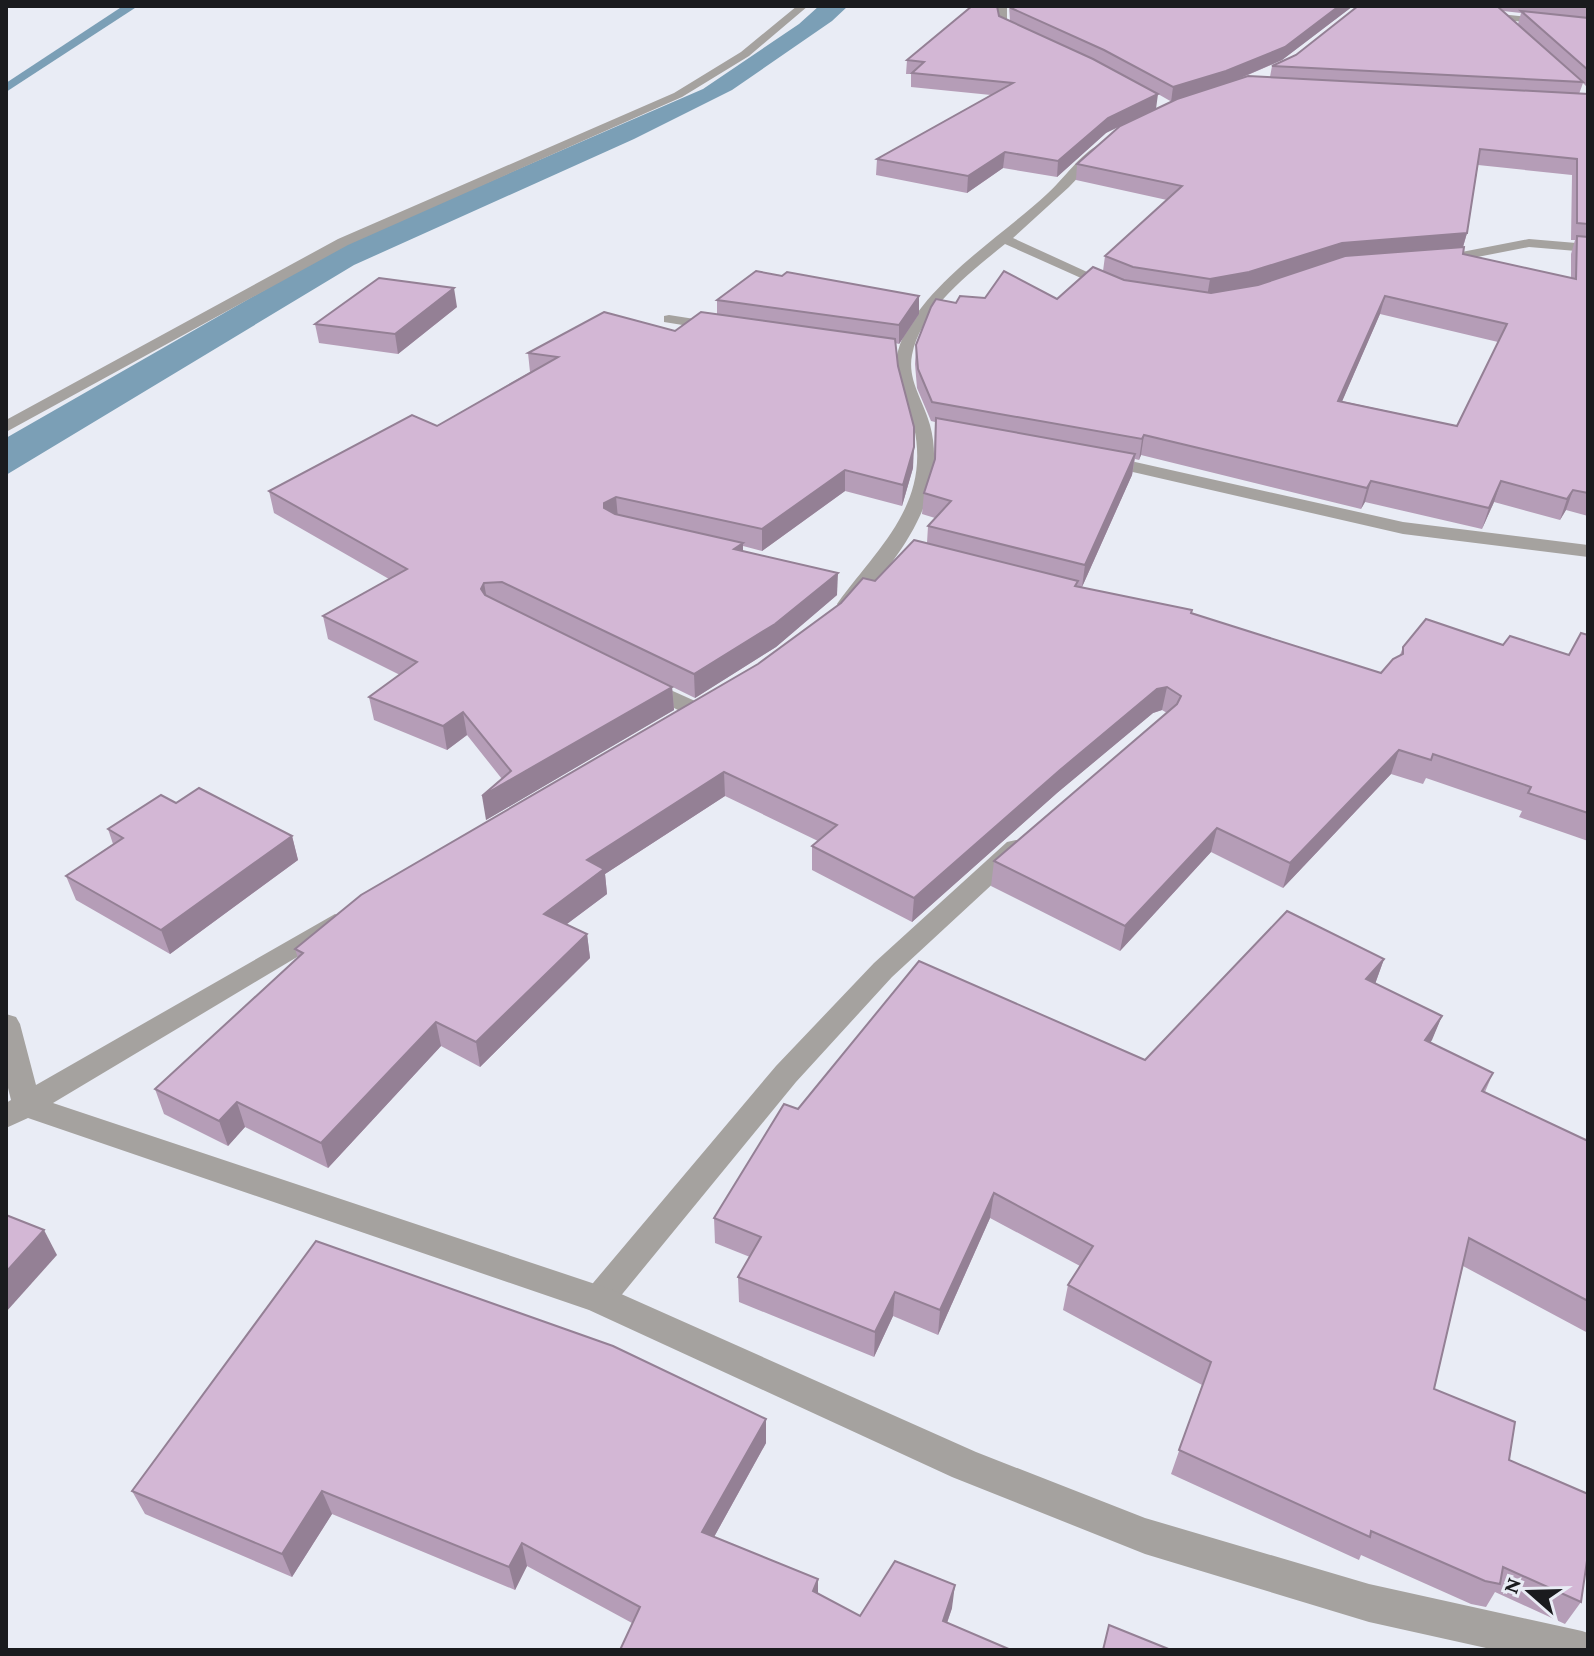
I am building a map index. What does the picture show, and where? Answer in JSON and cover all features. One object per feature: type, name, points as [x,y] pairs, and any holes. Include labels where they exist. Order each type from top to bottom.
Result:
[{"type":"street","points":[[6,427],[356,235],[678,95],[737,59],[803,6]]},
{"type":"street","points":[[1002,6],[1002,24],[1040,42]]},
{"type":"street","points":[[1500,17],[1588,26]]},
{"type":"street","points":[[832,619],[858,582],[902,550],[921,489],[930,429],[905,383],[897,351],[950,284],[1004,239],[1112,137]]},
{"type":"street","points":[[1004,239],[1127,292]]},
{"type":"street","points":[[1425,261],[1453,259],[1529,243],[1588,248]]},
{"type":"street","points":[[669,319],[732,329]]},
{"type":"street","points":[[1089,457],[1390,525],[1588,551]]},
{"type":"street","points":[[625,675],[696,710]]},
{"type":"street","points":[[599,1299],[714,1158],[883,970],[1034,832]]},
{"type":"street","points":[[16,1112],[355,912]]},
{"type":"street","points":[[6,1024],[16,1112]]},
{"type":"street","points":[[16,1112],[599,1299],[965,1465],[1145,1536],[1369,1603],[1582,1650]]},
{"type":"water","points":[[123,6],[138,6],[6,92],[6,83]]},
{"type":"water","points":[[819,6],[848,6],[832,21],[732,90],[634,139],[354,265],[6,475],[6,438],[343,245],[703,89],[799,24]]},
{"type":"building","points":[[972,6],[997,6],[999,16],[1093,59],[1158,94],[1108,118],[1058,161],[1005,152],[968,176],[877,159],[1013,83],[912,73],[924,62],[907,60]]},
{"type":"building","points":[[1011,6],[1339,6],[1285,47],[1226,71],[1173,87]]},
{"type":"building","points":[[1358,6],[1497,6],[1583,82],[1272,66],[1296,55]]},
{"type":"building","points":[[1521,11],[1588,18],[1588,70]]},
{"type":"building","points":[[1248,76],[1588,94],[1588,224],[1577,223],[1577,159],[1480,149],[1467,233],[1342,243],[1249,272],[1210,279],[1133,267],[1105,256],[1182,186],[1077,164],[1120,126],[1177,99]]},
{"type":"building","points":[[1577,236],[1588,237],[1588,493],[1573,490],[1567,499],[1501,481],[1489,508],[1371,481],[1367,488],[1144,435],[1142,439],[932,402],[918,369],[916,345],[936,299],[956,303],[960,296],[985,298],[1004,271],[1057,299],[1093,267],[1124,280],[1211,293],[1258,285],[1345,256],[1464,247],[1463,254],[1576,279]],"holes":[[[1385,296],[1507,324],[1457,426],[1338,401]]]},
{"type":"building","points":[[756,271],[782,276],[787,272],[919,296],[899,325],[717,300]]},
{"type":"building","points":[[379,278],[454,288],[395,334],[315,324]]},
{"type":"building","points":[[604,312],[675,331],[701,312],[895,339],[898,366],[914,427],[914,447],[903,485],[845,470],[762,529],[616,497],[604,503],[604,508],[615,514],[743,543],[734,549],[838,573],[775,624],[694,674],[502,582],[484,583],[481,589],[485,595],[672,687],[482,796],[511,771],[463,712],[443,726],[369,697],[417,662],[323,616],[407,569],[269,491],[412,415],[437,426],[558,357],[528,353]]},
{"type":"building","points":[[936,418],[1135,454],[1085,565],[928,526],[951,501],[924,493],[935,459]]},
{"type":"building","points":[[914,540],[1078,581],[1075,586],[1192,610],[1191,613],[1381,673],[1393,659],[1403,654],[1403,647],[1426,619],[1503,645],[1510,636],[1569,655],[1581,633],[1588,635],[1588,813],[1528,793],[1531,787],[1433,754],[1431,760],[1399,750],[1290,863],[1217,828],[1125,926],[994,861],[1177,704],[1181,696],[1167,687],[1157,689],[914,898],[812,846],[837,825],[724,772],[587,860],[604,869],[544,914],[587,934],[476,1042],[436,1022],[321,1143],[237,1102],[219,1121],[155,1089],[303,953],[295,949],[361,895],[758,664],[841,603],[863,578],[875,581]]},
{"type":"building","points":[[199,788],[292,836],[161,930],[66,876],[123,838],[108,829],[161,795],[176,803]]},
{"type":"building","points":[[1287,911],[1384,959],[1366,979],[1442,1016],[1425,1040],[1493,1073],[1482,1091],[1588,1141],[1588,1301],[1469,1238],[1434,1389],[1515,1422],[1509,1460],[1588,1494],[1588,1554],[1581,1602],[1503,1567],[1500,1584],[1485,1581],[1371,1531],[1370,1537],[1179,1450],[1211,1362],[1068,1285],[1093,1246],[994,1193],[940,1310],[895,1292],[875,1332],[738,1277],[761,1237],[714,1218],[784,1104],[798,1109],[919,961],[1145,1060]]},
{"type":"building","points":[[6,1215],[44,1230],[6,1272]]},
{"type":"building","points":[[316,1241],[613,1346],[766,1419],[702,1532],[818,1579],[813,1591],[860,1616],[895,1561],[955,1585],[943,1621],[1011,1650],[620,1650],[640,1607],[522,1543],[509,1567],[322,1491],[282,1554],[132,1491]]},
{"type":"building","points":[[1109,1625],[1171,1650],[1103,1650]]}]
